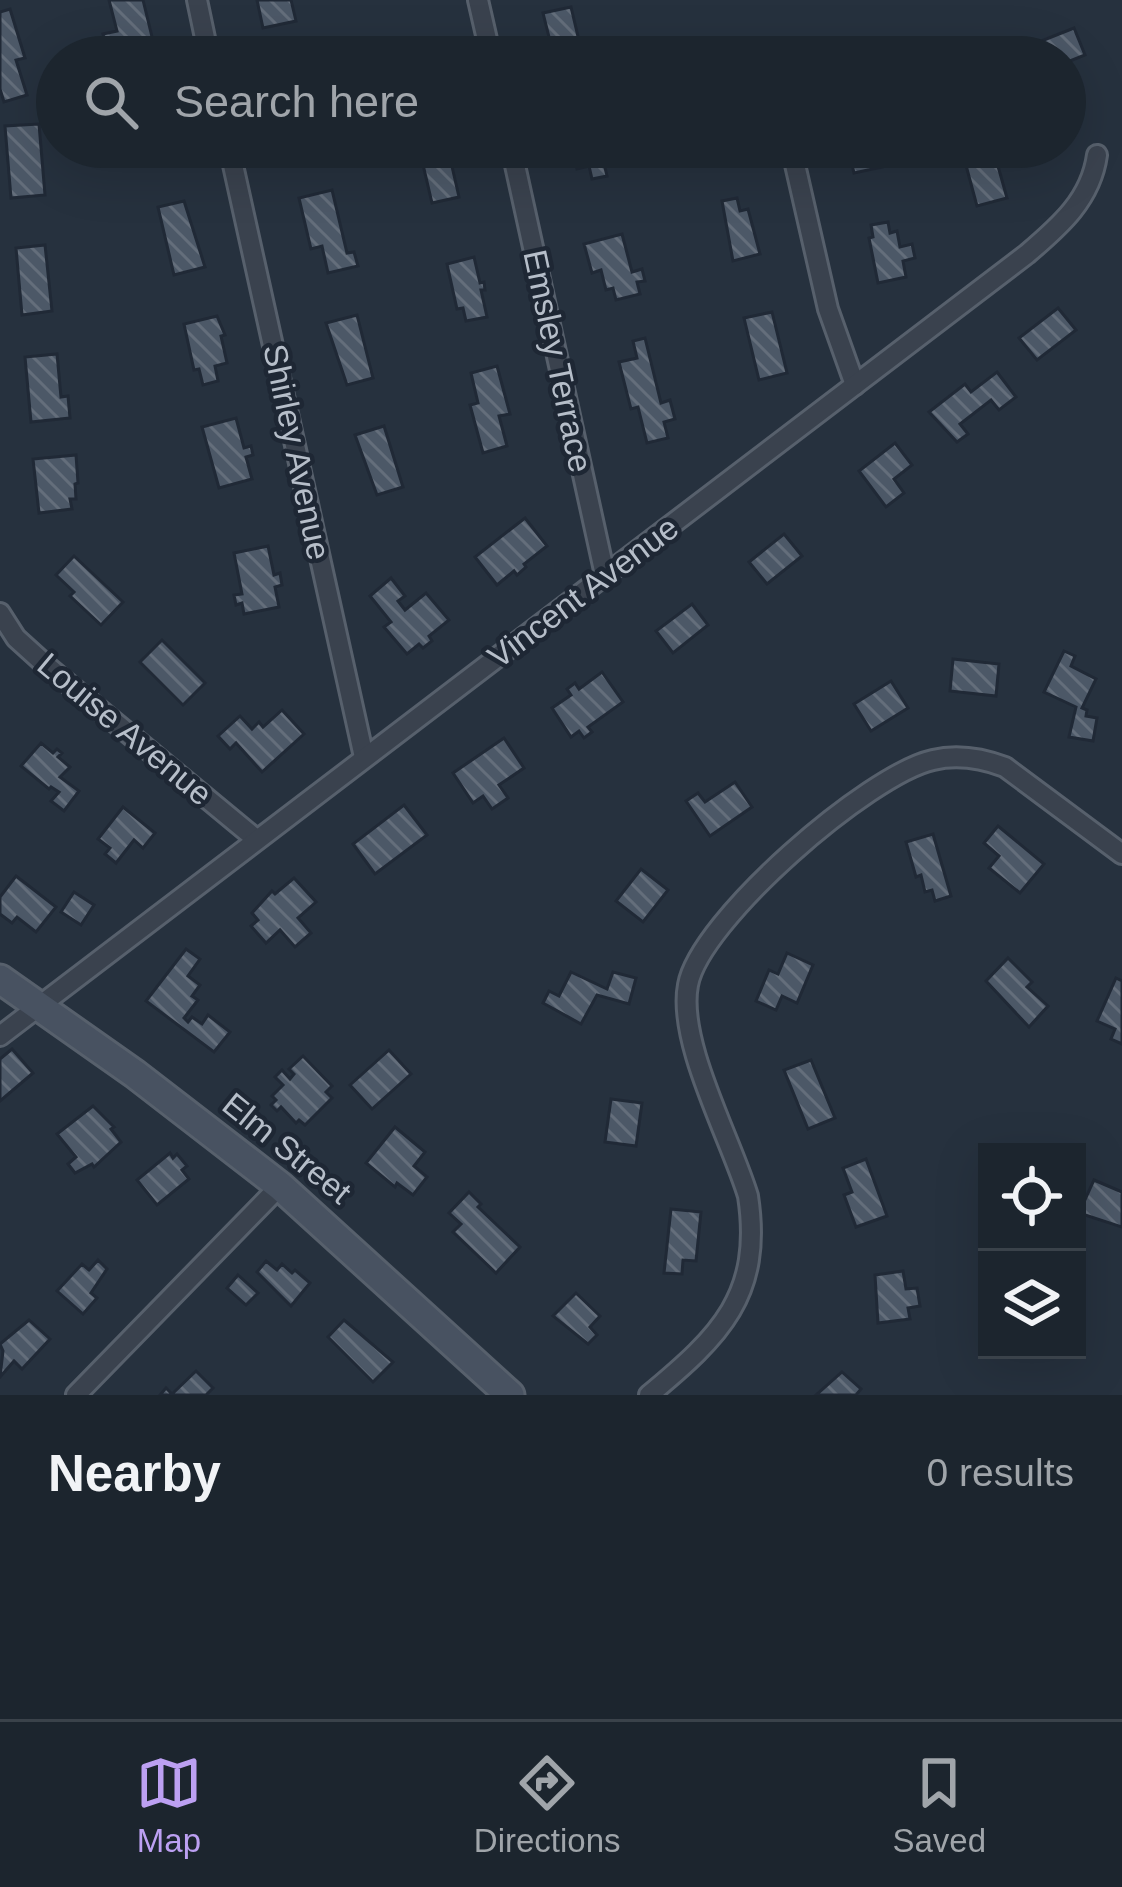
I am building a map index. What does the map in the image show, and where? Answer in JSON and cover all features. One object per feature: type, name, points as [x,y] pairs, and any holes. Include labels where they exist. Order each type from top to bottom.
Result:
[{"type":"street","points":[[197,0],[205,36]]},
{"type":"street","points":[[478,0],[486,36]]},
{"type":"street","name":"Vincent Avenue","points":[[0,1036],[1047,237],[1090,186],[1097,154]]},
{"type":"street","name":"Shirley Avenue","points":[[234,168],[364,757]]},
{"type":"street","name":"Emsley Terrace","points":[[516,168],[605,574]]},
{"type":"street","points":[[796,168],[828,309],[855,385]]},
{"type":"street","name":"Louise Avenue","points":[[0,613],[16,638],[48,667],[256,839]]},
{"type":"street","points":[[649,1395],[729,1319],[747,1270],[752,1220],[748,1196],[687,1018],[692,968],[722,921],[838,816],[897,775],[930,760],[968,757],[1005,766],[1122,854]]},
{"type":"street","name":"Elm Street","points":[[0,979],[280,1186],[510,1395]]},
{"type":"street","points":[[76,1395],[280,1186]]},
{"type":"building","points":[[109,0],[143,0],[152,36],[103,36],[117,31]]},
{"type":"building","points":[[257,0],[291,0],[296,21],[263,28]]},
{"type":"building","points":[[571,7],[578,36],[549,36],[543,13]]},
{"type":"building","points":[[10,9],[25,58],[16,60],[27,95],[4,102],[0,12]]},
{"type":"building","points":[[1074,28],[1077,36],[1054,36]]},
{"type":"building","points":[[36,124],[36,168],[43,168],[45,195],[11,198],[5,126]]},
{"type":"building","points":[[424,168],[452,168],[459,197],[432,203]]},
{"type":"building","points":[[589,168],[605,168],[607,176],[592,179]]},
{"type":"building","points":[[967,168],[999,168],[1007,198],[977,206]]},
{"type":"building","points":[[332,190],[347,253],[354,252],[358,266],[328,273],[322,246],[311,249],[299,198]]},
{"type":"building","points":[[737,198],[740,211],[748,209],[760,254],[733,261],[722,201]]},
{"type":"building","points":[[184,201],[205,267],[174,275],[158,207]]},
{"type":"building","points":[[888,222],[890,233],[897,231],[900,247],[912,244],[915,258],[903,261],[906,277],[878,283],[871,225]]},
{"type":"building","points":[[622,234],[632,272],[642,269],[645,281],[637,282],[640,294],[616,300],[613,288],[606,290],[601,270],[592,273],[584,244]]},
{"type":"building","points":[[45,245],[52,311],[22,315],[16,248]]},
{"type":"building","points":[[474,257],[480,283],[484,282],[485,290],[481,290],[487,317],[466,321],[463,308],[457,309],[447,264]]},
{"type":"building","points":[[1058,308],[1076,330],[1037,360],[1019,338]]},
{"type":"building","points":[[772,312],[787,373],[759,380],[744,318]]},
{"type":"building","points":[[357,315],[373,378],[347,385],[326,323]]},
{"type":"building","points":[[217,316],[225,335],[221,336],[227,363],[215,366],[218,381],[203,385],[199,369],[194,370],[184,324]]},
{"type":"building","points":[[645,338],[661,403],[670,400],[675,419],[664,422],[668,438],[647,443],[638,407],[631,409],[619,362],[637,358],[633,341]]},
{"type":"building","points":[[57,354],[61,397],[68,396],[70,418],[31,422],[25,357]]},
{"type":"building","points":[[497,366],[510,414],[499,416],[507,446],[483,453],[470,405],[478,403],[471,373]]},
{"type":"building","points":[[997,372],[1016,397],[999,410],[991,400],[960,424],[968,434],[957,442],[929,412],[965,384],[971,392]]},
{"type":"building","points":[[236,418],[244,448],[251,446],[253,455],[246,457],[252,479],[219,488],[202,427]]},
{"type":"building","points":[[384,426],[403,487],[377,495],[355,435]]},
{"type":"building","points":[[895,443],[912,465],[894,479],[904,493],[886,507],[859,471]]},
{"type":"building","points":[[76,455],[78,483],[76,499],[70,499],[72,509],[39,513],[33,459]]},
{"type":"building","points":[[525,518],[547,546],[517,575],[514,571],[497,585],[475,557]]},
{"type":"building","points":[[784,534],[802,556],[767,584],[749,562]]},
{"type":"building","points":[[268,546],[274,575],[280,573],[282,585],[275,587],[279,607],[244,614],[234,595],[242,594],[234,553]]},
{"type":"building","points":[[74,556],[123,602],[101,625],[70,596],[74,592],[56,575]]},
{"type":"building","points":[[391,578],[405,596],[398,601],[405,610],[426,593],[449,620],[429,636],[432,641],[407,654],[384,627],[391,622],[370,596]]},
{"type":"building","points":[[692,604],[708,625],[673,653],[656,631]]},
{"type":"building","points":[[162,640],[205,683],[183,705],[140,662]]},
{"type":"building","points":[[1064,651],[1075,656],[1071,666],[1096,679],[1082,708],[1086,716],[1097,718],[1093,741],[1069,737],[1076,707],[1044,692]]},
{"type":"building","points":[[953,659],[999,664],[996,696],[950,691]]},
{"type":"building","points":[[602,672],[623,702],[588,727],[592,732],[584,738],[579,731],[571,737],[552,708],[571,695],[567,689],[575,683],[579,689]]},
{"type":"building","points":[[891,681],[908,708],[871,731],[854,704]]},
{"type":"building","points":[[282,710],[304,734],[262,772],[236,743],[230,749],[218,736],[240,716],[252,729],[259,722],[263,727]]},
{"type":"building","points":[[504,738],[524,768],[499,785],[508,798],[492,809],[483,796],[473,803],[453,773]]},
{"type":"building","points":[[41,743],[53,753],[57,749],[62,753],[58,757],[70,767],[60,777],[79,791],[64,811],[51,801],[59,792],[21,766]]},
{"type":"building","points":[[735,782],[752,807],[710,836],[686,801],[698,793],[705,802]]},
{"type":"building","points":[[404,805],[427,835],[375,874],[353,844]]},
{"type":"building","points":[[123,807],[155,833],[143,848],[134,840],[116,863],[105,854],[110,848],[98,839]]},
{"type":"building","points":[[998,826],[1044,864],[1020,893],[989,868],[999,856],[984,843]]},
{"type":"building","points":[[933,834],[951,896],[935,901],[932,890],[925,892],[921,875],[916,877],[906,842]]},
{"type":"building","points":[[641,869],[668,890],[643,922],[616,901]]},
{"type":"building","points":[[16,876],[56,907],[36,932],[17,917],[12,923],[0,914],[0,897]]},
{"type":"building","points":[[294,878],[316,902],[298,918],[311,933],[295,947],[280,930],[266,943],[251,926],[258,920],[252,913],[272,891],[275,894]]},
{"type":"building","points":[[74,892],[94,905],[81,925],[61,912]]},
{"type":"building","points":[[186,949],[200,959],[188,976],[200,985],[192,996],[198,1000],[184,1018],[202,1024],[208,1015],[230,1032],[214,1052],[146,1001]]},
{"type":"building","points":[[787,953],[813,965],[797,1003],[782,996],[776,1010],[756,1001],[769,970],[778,974]]},
{"type":"building","points":[[1008,958],[1032,982],[1027,987],[1048,1006],[1029,1027],[986,981]]},
{"type":"building","points":[[571,972],[607,989],[613,972],[636,978],[629,1004],[597,995],[581,1024],[543,1003],[549,991],[559,996]]},
{"type":"building","points":[[1116,978],[1122,981],[1122,1044],[1111,1039],[1115,1029],[1097,1021]]},
{"type":"building","points":[[12,1049],[33,1073],[0,1101],[0,1059]]},
{"type":"building","points":[[389,1050],[411,1074],[372,1109],[350,1085]]},
{"type":"building","points":[[303,1056],[332,1086],[326,1092],[332,1098],[305,1125],[271,1105],[276,1100],[272,1096],[283,1085],[275,1077],[282,1070],[290,1079],[294,1074],[289,1069]]},
{"type":"building","points":[[811,1060],[835,1118],[808,1129],[784,1070]]},
{"type":"building","points":[[611,1099],[642,1103],[636,1146],[605,1142]]},
{"type":"building","points":[[93,1106],[114,1127],[121,1142],[94,1167],[75,1173],[68,1164],[76,1157],[57,1134]]},
{"type":"building","points":[[395,1127],[425,1152],[414,1166],[427,1177],[413,1195],[366,1163]]},
{"type":"building","points":[[170,1153],[187,1166],[182,1170],[189,1179],[157,1205],[137,1180]]},
{"type":"building","points":[[866,1159],[887,1216],[856,1227],[844,1195],[852,1192],[843,1168]]},
{"type":"building","points":[[1094,1180],[1122,1192],[1122,1227],[1086,1215],[1086,1198]]},
{"type":"building","points":[[469,1192],[520,1247],[496,1273],[453,1232],[461,1224],[449,1213]]},
{"type":"building","points":[[671,1209],[701,1212],[696,1261],[683,1260],[682,1274],[664,1273]]},
{"type":"building","points":[[98,1260],[107,1269],[91,1293],[97,1298],[83,1314],[57,1291],[82,1264],[89,1270]]},
{"type":"building","points":[[266,1261],[277,1270],[282,1264],[292,1273],[295,1270],[310,1283],[291,1306],[257,1272]]},
{"type":"building","points":[[903,1271],[906,1289],[917,1288],[920,1306],[908,1308],[910,1319],[878,1323],[875,1275]]},
{"type":"building","points":[[238,1275],[258,1293],[246,1305],[227,1288]]},
{"type":"building","points":[[576,1293],[600,1316],[590,1327],[597,1335],[588,1344],[553,1316]]},
{"type":"building","points":[[29,1320],[50,1339],[22,1369],[14,1361],[0,1377],[0,1344]]},
{"type":"building","points":[[344,1320],[393,1362],[373,1382],[328,1337]]},
{"type":"building","points":[[196,1371],[213,1388],[206,1395],[160,1395],[166,1388],[172,1394]]},
{"type":"building","points":[[842,1372],[861,1389],[856,1395],[816,1395]]}]
